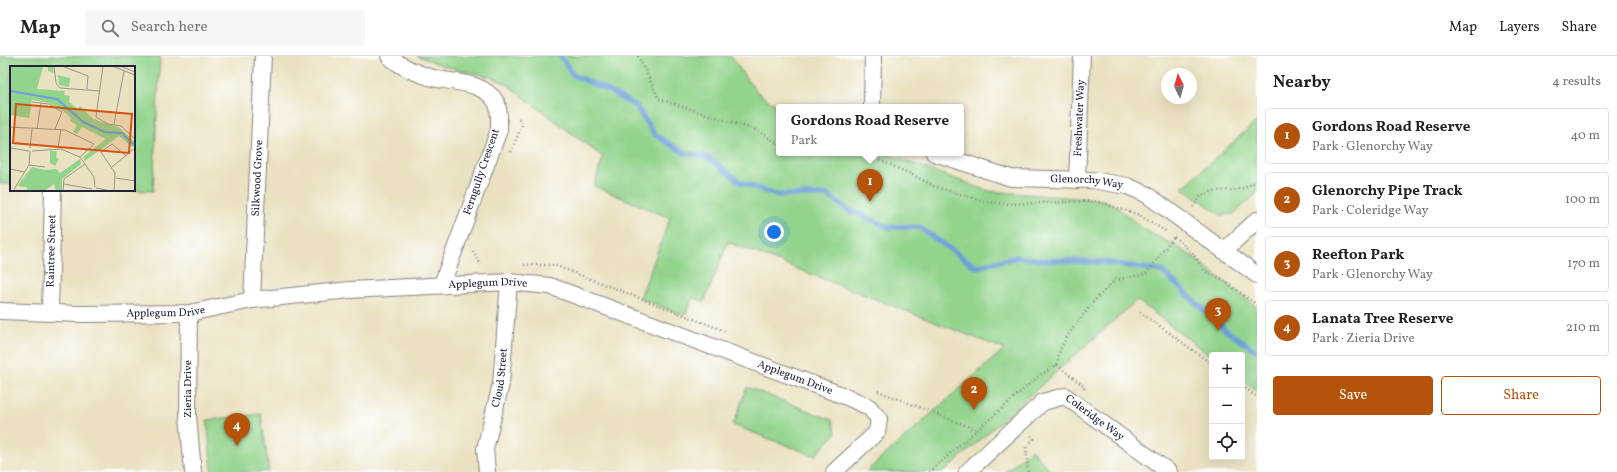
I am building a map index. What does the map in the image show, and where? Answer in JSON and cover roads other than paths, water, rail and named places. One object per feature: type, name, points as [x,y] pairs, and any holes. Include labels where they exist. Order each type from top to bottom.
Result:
[{"type":"street","name":"Silkwood Grove","points":[[252,300],[263,56]]},
{"type":"street","name":"Ferngully Crescent","points":[[389,56],[411,69],[435,78],[464,83],[484,91],[496,102],[500,116],[499,130],[442,284]]},
{"type":"street","points":[[872,104],[873,56]]},
{"type":"street","name":"Freshwater Way","points":[[1077,180],[1082,56]]},
{"type":"street","name":"Glenorchy Way","points":[[943,156],[1010,178],[1092,180],[1127,186],[1146,194],[1225,250],[1257,275]]},
{"type":"street","name":"Raintree Street","points":[[50,312],[53,191]]},
{"type":"street","points":[[1225,250],[1257,220]]},
{"type":"street","name":"Applegum Drive","points":[[0,311],[80,314],[189,313],[252,300],[350,290],[442,284],[509,282],[550,286],[847,397],[869,407],[879,420],[877,432],[834,472]]},
{"type":"street","name":"Cloud Street","points":[[487,472],[486,449],[501,384],[509,282]]},
{"type":"street","name":"Zieria Drive","points":[[189,313],[188,416],[191,470]]},
{"type":"street","name":"Coleridge Way","points":[[967,472],[1043,402],[1066,396],[1169,472]]},
{"type":"waterway","points":[[560,56],[573,75],[603,88],[636,106],[654,134],[683,152],[709,158],[740,182],[776,195],[827,195],[847,209],[888,227],[919,227],[976,267],[1017,257],[1042,260],[1104,262],[1162,271],[1228,332],[1257,351]]},
{"type":"place","name":"Gordons Road Reserve","points":[[870,202]]},
{"type":"place","name":"Reefton Park","points":[[1218,331]]},
{"type":"place","name":"Glenorchy Pipe Track","points":[[974,410]]},
{"type":"place","name":"Lanata Tree Reserve","points":[[237,446]]}]
